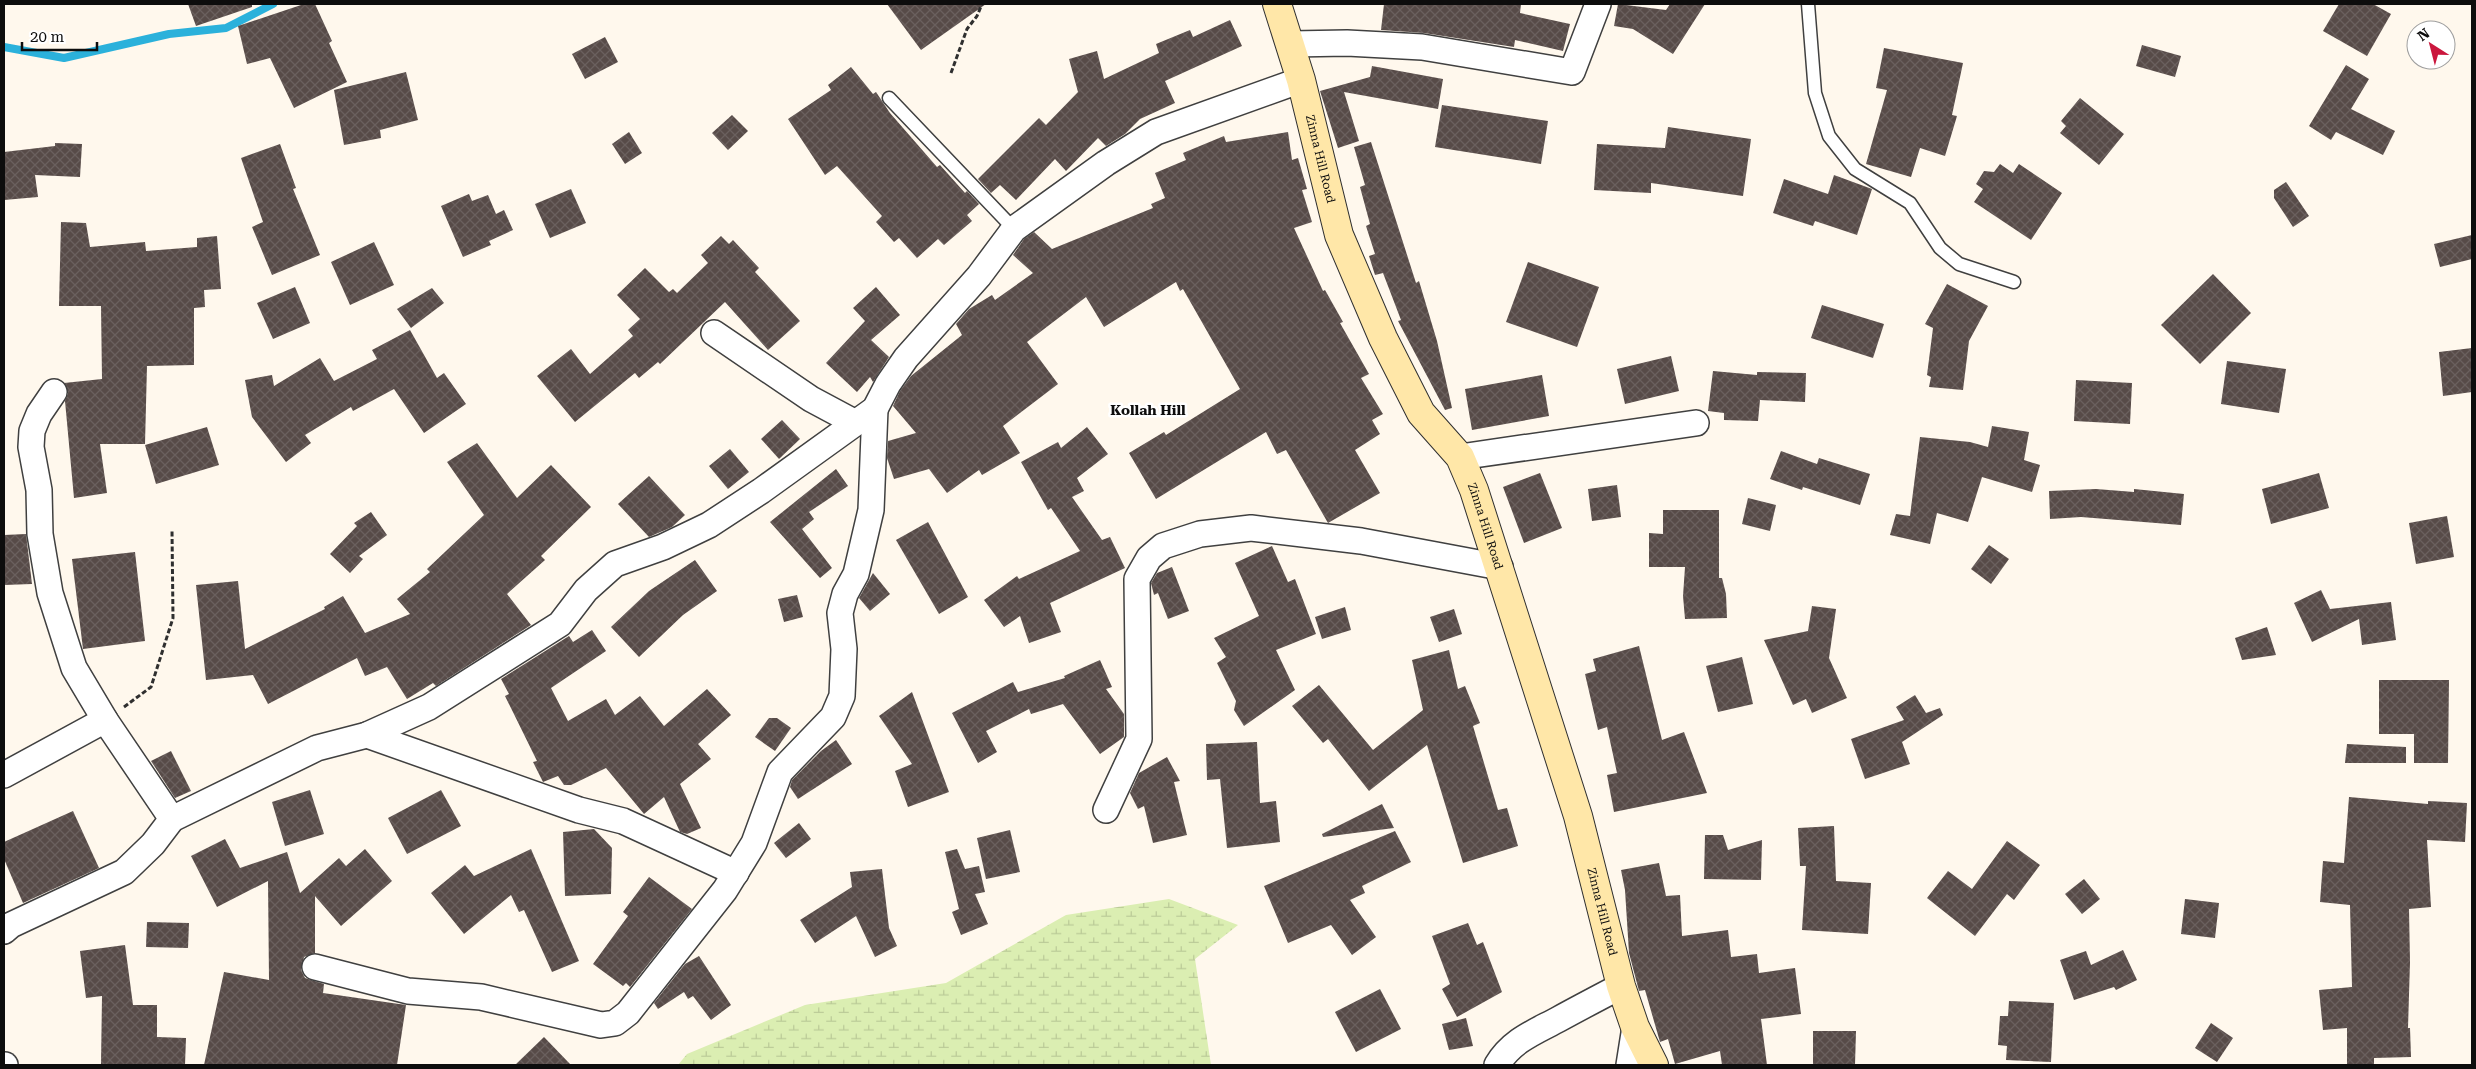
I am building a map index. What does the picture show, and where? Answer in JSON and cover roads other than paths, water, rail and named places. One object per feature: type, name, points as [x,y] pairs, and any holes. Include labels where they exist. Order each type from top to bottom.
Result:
[{"type":"street","name":"Zinna Hill Road","points":[[1277,4],[1301,80],[1339,235],[1383,338],[1421,413],[1460,457],[1474,490],[1500,566],[1551,737],[1578,816],[1621,986],[1635,1027],[1654,1065]]},
{"type":"street","points":[[1291,44],[1347,42],[1422,47],[1572,72],[1598,4]]},
{"type":"street","points":[[4,931],[11,925],[124,872],[153,844],[172,820],[317,748],[367,735],[428,707],[560,624],[586,590],[615,564],[663,547],[709,525],[761,492],[865,415],[906,358],[979,276],[1014,229],[1106,163],[1156,132],[1301,80]]},
{"type":"street","points":[[714,333],[811,399],[865,415]]},
{"type":"street","points":[[54,392],[39,414],[32,432],[32,454],[38,490],[40,534],[50,592],[74,668],[105,720],[172,820]]},
{"type":"street","points":[[315,967],[408,991],[481,997],[601,1025],[615,1023],[628,1013],[726,890],[754,843],[780,772],[833,717],[842,696],[844,649],[840,613],[845,594],[856,574],[871,510],[865,415]]},
{"type":"street","points":[[1460,457],[1696,423]]},
{"type":"street","points":[[1106,810],[1139,739],[1137,579],[1148,558],[1163,546],[1200,534],[1251,528],[1361,541],[1500,566]]},
{"type":"street","points":[[4,775],[105,720]]},
{"type":"street","points":[[367,735],[579,810],[623,821],[736,874]]},
{"type":"street","points":[[1497,1065],[1517,1042],[1529,1033],[1543,1028],[1621,986]]},
{"type":"street","points":[[1629,1065],[1635,1027]]},
{"type":"lane","points":[[1808,4],[1816,93],[1829,136],[1855,169],[1910,203],[1940,248],[1959,264],[2014,282]]},
{"type":"lane","points":[[889,98],[1014,229]]},
{"type":"waterway","points":[[4,47],[64,58],[169,34],[226,28],[273,4]]},
{"type":"district","name":"Kollah Hill","points":[[1148,410]]}]
